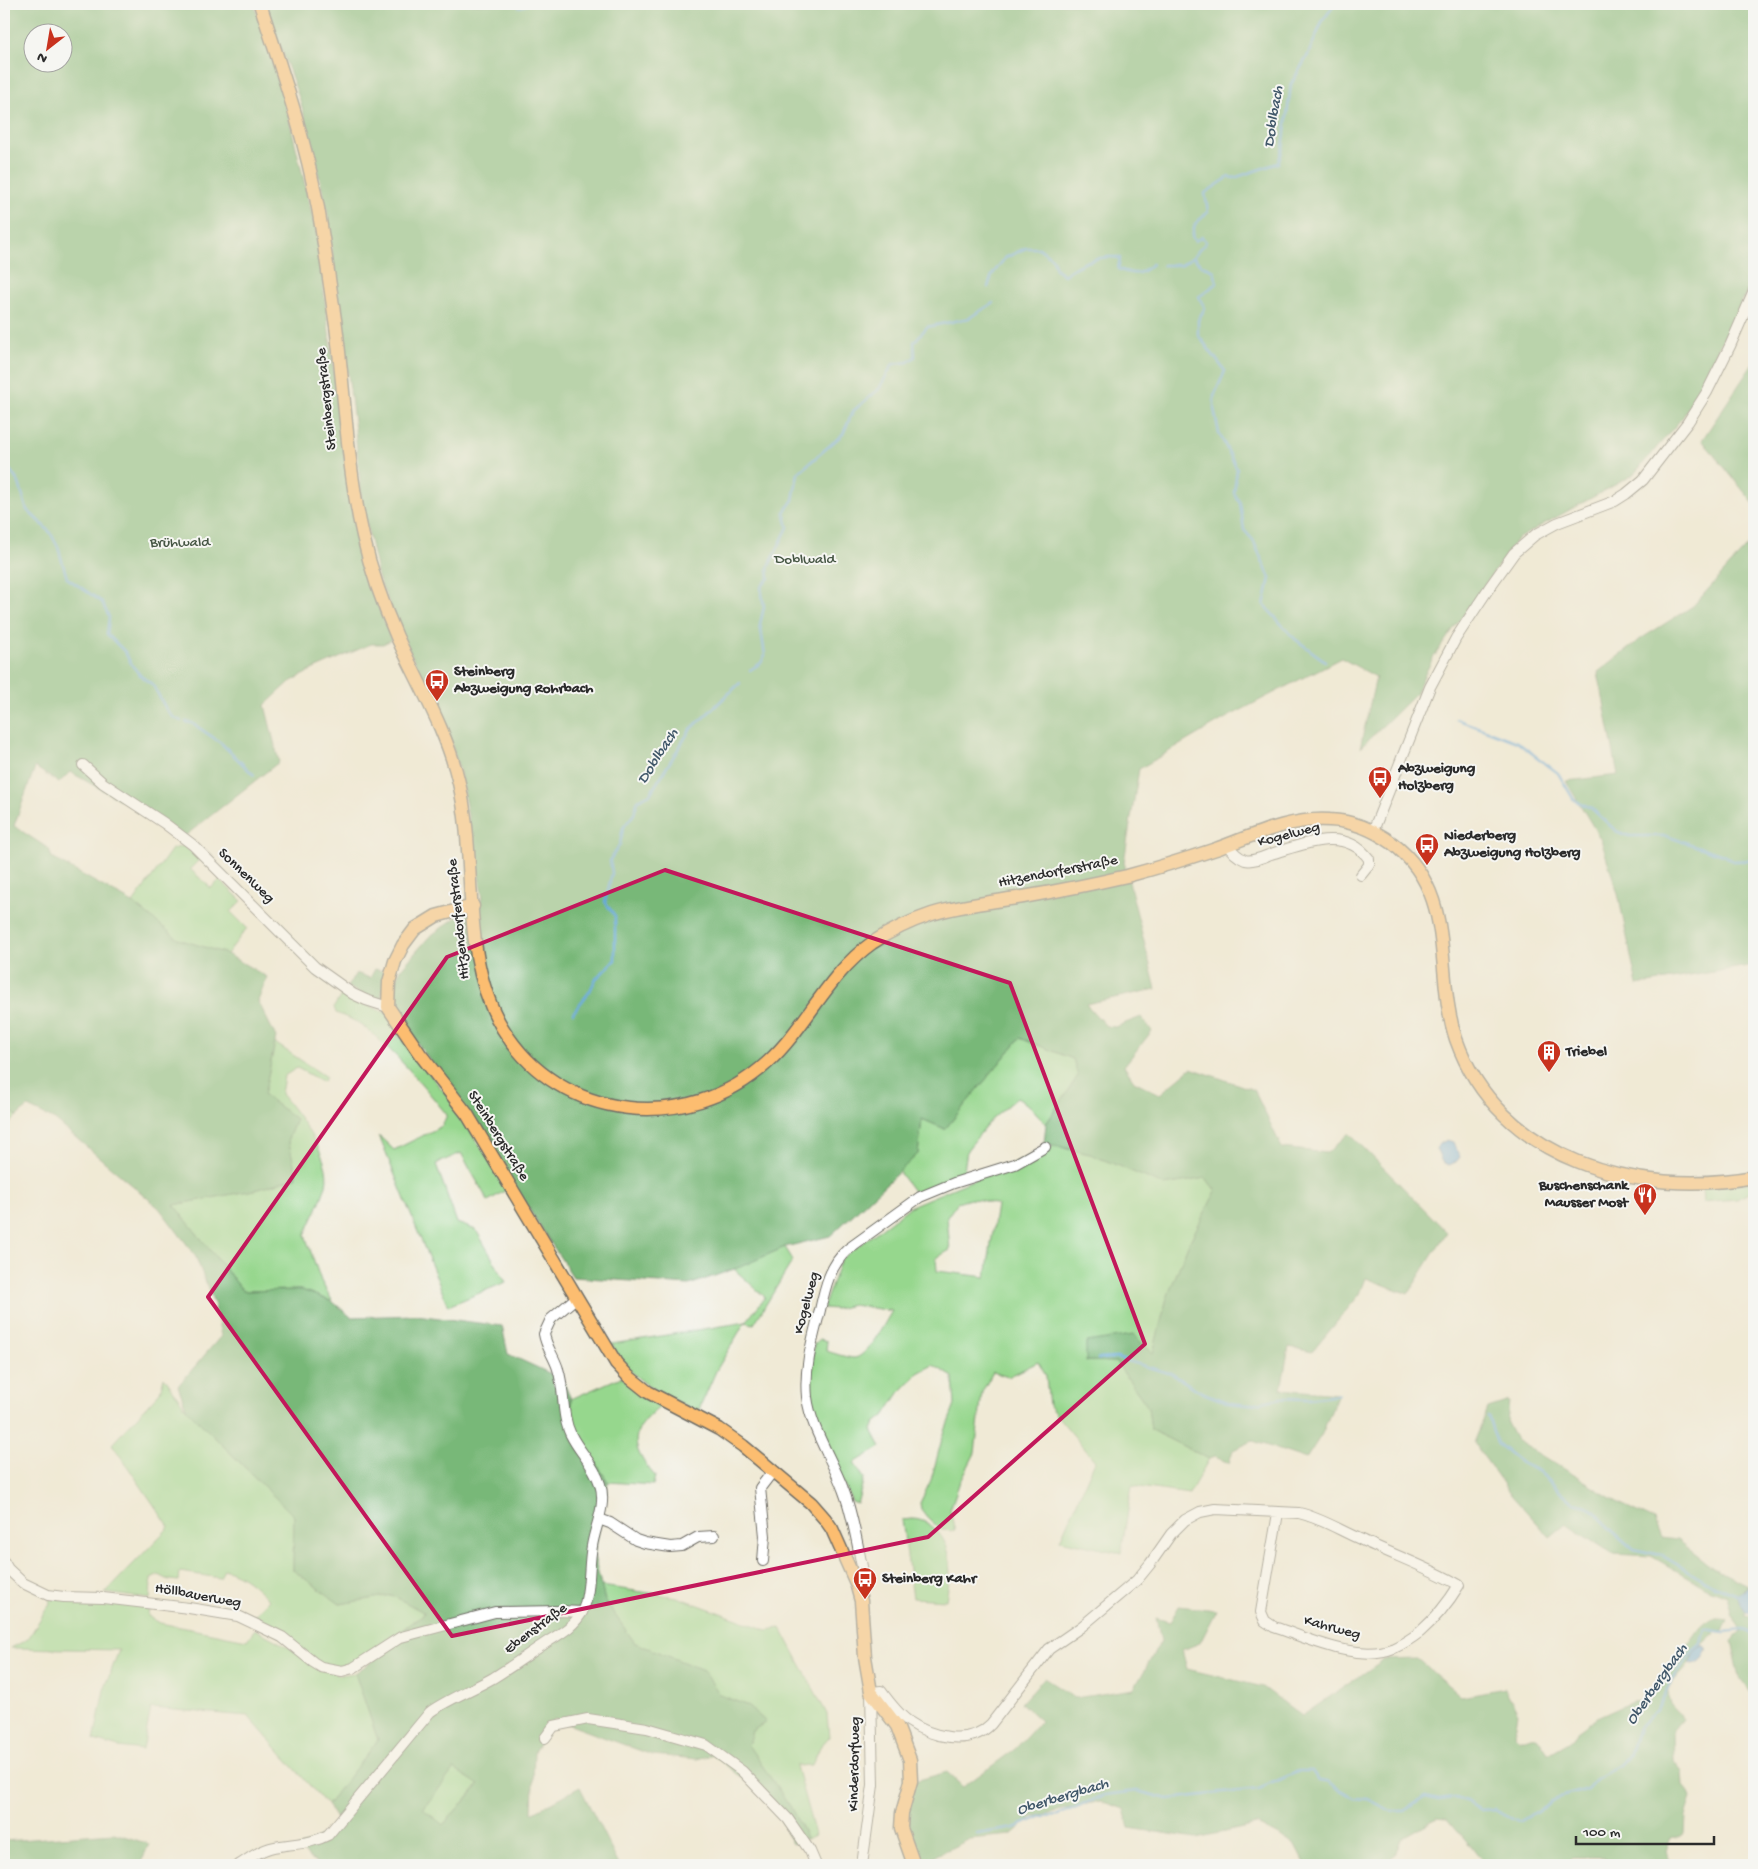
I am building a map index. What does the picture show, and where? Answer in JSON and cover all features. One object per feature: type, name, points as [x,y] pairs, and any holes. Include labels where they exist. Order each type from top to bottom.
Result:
[{"type":"main road","name":"Steinbergstraße","points":[[260,4],[290,95],[318,205],[336,328],[351,461],[363,536],[384,605],[447,743],[459,781]]},
{"type":"main road","name":"Hitzendorferstraße","points":[[459,781],[467,829],[477,960],[486,993],[504,1032],[524,1057],[558,1084],[588,1098],[624,1108],[666,1109],[710,1099],[738,1085],[780,1050],[826,989],[850,962],[871,944],[905,924],[931,914],[955,908],[1053,892],[1131,875],[1179,862],[1258,833],[1306,820],[1330,820],[1344,822],[1373,831],[1392,843],[1409,859],[1427,887],[1433,903],[1442,942],[1448,1003],[1454,1032],[1466,1062],[1479,1085],[1506,1118],[1526,1134],[1555,1151],[1588,1165],[1622,1174],[1657,1181],[1682,1183],[1722,1182],[1754,1177]]},
{"type":"main road","points":[[388,1007],[389,982],[395,961],[403,945],[415,929],[436,916],[473,906]]},
{"type":"main road","name":"Steinbergstraße","points":[[388,1007],[420,1054],[467,1114],[616,1363],[638,1384],[663,1401],[719,1429],[811,1503],[825,1519],[839,1542],[856,1583],[861,1601],[865,1657],[871,1692]]},
{"type":"main road","points":[[871,1692],[896,1726],[910,1760],[911,1780],[902,1813],[901,1828],[914,1865]]},
{"type":"street","points":[[1373,831],[1430,687],[1456,638],[1493,582],[1514,553],[1535,535],[1557,523],[1615,500],[1626,494],[1643,480],[1682,430],[1707,392],[1754,291]]},
{"type":"street","name":"Sonnenweg","points":[[82,765],[103,783],[164,823],[193,845],[315,967],[353,994],[388,1007]]},
{"type":"street","name":"Kogelweg","points":[[1227,845],[1238,856],[1251,860],[1319,840],[1339,840],[1356,847],[1369,859],[1369,865],[1360,875]]},
{"type":"street","name":"Kogelweg","points":[[856,1583],[863,1575],[863,1571],[850,1507],[839,1477],[814,1424],[808,1404],[806,1386],[812,1344],[831,1272],[839,1258],[848,1249],[920,1197],[954,1183],[1015,1164],[1045,1147]]},
{"type":"street","name":"Ebenstraße","points":[[239,1865],[262,1851],[318,1840],[328,1835],[430,1712],[446,1701],[492,1678],[530,1653],[571,1625],[582,1612],[588,1595],[592,1546],[602,1498],[593,1467],[571,1435],[558,1368],[550,1353],[544,1334],[551,1319],[577,1298]]},
{"type":"street","points":[[763,1561],[765,1536],[760,1488],[773,1471]]},
{"type":"street","name":"Kahrweg","points":[[871,1692],[881,1692],[907,1720],[927,1732],[961,1738],[980,1734],[991,1724],[1049,1650],[1080,1627],[1136,1580],[1184,1520],[1207,1510],[1299,1513],[1315,1517],[1459,1585],[1444,1608],[1426,1626],[1404,1643],[1383,1652],[1348,1651],[1274,1627],[1265,1620],[1262,1612],[1278,1513]]},
{"type":"street","points":[[599,1519],[606,1520],[636,1540],[662,1546],[682,1546],[698,1537],[714,1536]]},
{"type":"street","name":"Höllbauerweg","points":[[4,1562],[8,1569],[23,1583],[48,1595],[103,1598],[238,1616],[282,1637],[321,1667],[342,1671],[353,1668],[401,1637],[495,1612],[582,1612]]},
{"type":"street","name":"Kinderdorfweg","points":[[862,1865],[873,1784],[871,1692]]},
{"type":"street","points":[[545,1738],[554,1726],[588,1719],[647,1728],[706,1745],[742,1771],[788,1819],[810,1850],[816,1865]]},
{"type":"highlighted area","points":[[665,870],[1010,983],[1145,1344],[928,1537],[452,1636],[208,1297],[447,957]]},
{"type":"green space","name":"Brühwald","points":[[4,4],[254,4],[289,118],[317,235],[349,494],[362,563],[391,640],[383,644],[371,644],[314,669],[290,682],[265,705],[279,762],[185,836],[70,772],[59,783],[35,767],[14,826],[49,849],[52,858],[133,903],[178,939],[227,954],[267,977],[258,1001],[276,1037],[264,1095],[296,1119],[288,1139],[297,1177],[259,1189],[174,1205],[243,1291],[302,1290],[333,1302],[351,1317],[416,1315],[502,1326],[508,1354],[562,1379],[571,1399],[571,1423],[608,1482],[594,1556],[605,1601],[635,1643],[703,1670],[720,1695],[748,1706],[766,1722],[752,1731],[748,1745],[790,1806],[807,1839],[792,1844],[773,1807],[748,1783],[712,1755],[697,1759],[652,1755],[554,1719],[534,1752],[532,1813],[580,1787],[619,1865],[319,1865],[298,1848],[341,1826],[327,1805],[378,1740],[355,1673],[387,1651],[395,1636],[425,1613],[392,1595],[340,1604],[293,1570],[294,1516],[187,1410],[178,1386],[221,1336],[214,1303],[195,1255],[159,1208],[55,1120],[28,1107],[17,1116],[4,1105]],"holes":[[[454,1769],[479,1785],[443,1825],[423,1809]]]},
{"type":"green space","name":"Doblwald","points":[[265,4],[1754,4],[1754,278],[1683,417],[1633,475],[1517,539],[1433,658],[1415,694],[1360,748],[1376,677],[1341,658],[1224,719],[1139,769],[1124,862],[1156,989],[1086,1004],[1106,1026],[1115,1027],[1141,1017],[1152,1031],[1124,1066],[1134,1081],[1160,1094],[1191,1068],[1254,1090],[1282,1148],[1327,1153],[1349,1133],[1447,1232],[1408,1294],[1366,1278],[1360,1294],[1312,1352],[1289,1347],[1281,1389],[1338,1394],[1322,1434],[1306,1459],[1253,1441],[1233,1450],[1229,1463],[1215,1457],[1209,1459],[1151,1430],[1148,1407],[1116,1362],[1086,1361],[1086,1342],[1133,1335],[1153,1353],[1167,1298],[1188,1245],[1216,1191],[1206,1178],[1164,1185],[1090,1154],[1044,1143],[1046,1124],[1078,1076],[1073,1059],[1020,1038],[945,1129],[922,1119],[918,1154],[830,1236],[785,1247],[740,1267],[689,1285],[573,1277],[467,1114],[392,1007],[393,984],[402,968],[429,937],[483,898],[460,773],[445,722],[407,646],[378,577],[362,502],[355,429],[327,209],[301,103]]},
{"type":"green space","points":[[1754,362],[1754,504],[1702,440]]},
{"type":"green space","points":[[1754,539],[1754,965],[1637,985],[1618,894],[1601,840],[1566,781],[1618,775],[1598,672],[1642,638],[1693,606]]},
{"type":"green space","points":[[184,846],[200,859],[190,869],[211,888],[220,880],[242,901],[231,912],[247,928],[227,954],[178,939],[133,903],[172,849]]},
{"type":"green space","points":[[375,969],[386,972],[381,999],[377,1001],[347,987],[356,973],[370,978]]},
{"type":"green space","points":[[343,992],[361,1003],[387,1013],[397,1034],[449,1098],[508,1189],[488,1201],[461,1153],[436,1164],[457,1223],[476,1230],[506,1282],[448,1306],[379,1136],[394,1150],[442,1126],[447,1115],[387,1047],[361,1025],[336,1013],[334,1007]]},
{"type":"green space","points":[[1020,1038],[1073,1059],[1078,1076],[1046,1124],[1030,1106],[1017,1098],[991,1120],[967,1150],[963,1177],[916,1195],[898,1171],[918,1154],[922,1119],[945,1129]]},
{"type":"green space","points":[[275,1043],[326,1077],[323,1082],[297,1068],[284,1076],[281,1094],[312,1137],[324,1162],[327,1174],[326,1185],[305,1235],[321,1281],[333,1302],[302,1290],[243,1291],[174,1205],[259,1189],[297,1177],[288,1139],[296,1119],[264,1095]]},
{"type":"green space","points":[[4,1105],[17,1116],[4,1130]]},
{"type":"green space","points":[[1054,1146],[1090,1154],[1164,1185],[1206,1178],[1216,1191],[1188,1245],[1167,1298],[1153,1354],[1087,1361],[1116,1362],[1148,1407],[1151,1430],[1209,1459],[1189,1494],[1132,1486],[1121,1553],[1060,1540],[1095,1461],[1049,1406],[1046,1376],[1038,1362],[1008,1377],[993,1372],[982,1392],[975,1453],[959,1484],[950,1510],[955,1531],[941,1530],[927,1517],[921,1509],[920,1503],[931,1480],[942,1439],[955,1405],[953,1377],[933,1365],[918,1373],[899,1393],[884,1416],[875,1423],[872,1430],[881,1447],[854,1463],[864,1478],[857,1504],[852,1502],[816,1423],[809,1396],[814,1344],[820,1339],[827,1341],[826,1351],[853,1358],[864,1353],[875,1339],[892,1311],[853,1305],[836,1309],[823,1308],[841,1259],[911,1206]],"holes":[[[970,1199],[997,1205],[986,1277],[937,1271],[936,1258],[950,1250],[947,1217],[957,1203]]]},
{"type":"green space","points":[[1754,1182],[1754,1191],[1736,1199],[1703,1202],[1702,1188]]},
{"type":"green space","points":[[785,1247],[793,1260],[754,1324],[745,1322],[765,1297],[734,1269]]},
{"type":"green space","points":[[745,1322],[716,1371],[698,1412],[648,1386],[628,1368],[612,1344]]},
{"type":"green space","points":[[164,1377],[187,1410],[294,1516],[293,1570],[340,1604],[392,1595],[425,1613],[352,1665],[338,1668],[322,1665],[252,1618],[269,1600],[254,1586],[231,1571],[224,1569],[220,1578],[180,1572],[179,1581],[169,1580],[159,1575],[151,1579],[150,1599],[105,1593],[169,1527],[112,1444],[160,1392]]},
{"type":"green space","points":[[621,1377],[661,1406],[643,1423],[636,1439],[640,1456],[655,1476],[653,1485],[608,1482],[571,1423],[571,1399]]},
{"type":"green space","points":[[1509,1401],[1507,1423],[1516,1440],[1619,1503],[1654,1520],[1661,1538],[1677,1540],[1713,1568],[1747,1585],[1737,1595],[1747,1612],[1745,1616],[1754,1618],[1754,1697],[1740,1678],[1732,1641],[1742,1632],[1732,1617],[1727,1596],[1710,1590],[1651,1556],[1612,1554],[1566,1524],[1550,1537],[1512,1496],[1474,1443],[1488,1408]]},
{"type":"green space","points":[[902,1520],[921,1520],[934,1528],[947,1548],[950,1569],[946,1600],[913,1598]]},
{"type":"green space","points":[[601,1586],[677,1597],[767,1630],[781,1628],[827,1714],[829,1737],[820,1747],[812,1765],[796,1766],[815,1835],[807,1839],[790,1806],[748,1745],[752,1731],[766,1722],[748,1706],[720,1695],[703,1670],[635,1643],[605,1601]]},
{"type":"green space","points":[[49,1598],[149,1605],[148,1616],[160,1623],[247,1640],[255,1629],[339,1675],[355,1673],[378,1740],[327,1805],[248,1716],[151,1708],[143,1750],[119,1747],[94,1740],[104,1690],[119,1650],[11,1648],[28,1639],[50,1603]]},
{"type":"green space","points":[[1179,1606],[1217,1610],[1200,1643],[1182,1650],[1187,1669],[1263,1687],[1302,1716],[1383,1660],[1417,1659],[1461,1696],[1505,1688],[1518,1714],[1514,1735],[1520,1739],[1538,1738],[1548,1753],[1569,1742],[1578,1731],[1599,1716],[1632,1701],[1647,1700],[1653,1696],[1658,1683],[1702,1624],[1713,1617],[1719,1617],[1728,1621],[1722,1632],[1717,1631],[1695,1652],[1688,1665],[1671,1686],[1668,1695],[1670,1703],[1682,1719],[1672,1731],[1673,1760],[1682,1771],[1683,1785],[1691,1798],[1685,1816],[1684,1834],[1678,1837],[1671,1836],[1666,1851],[1673,1865],[1607,1865],[1606,1857],[1572,1857],[1566,1865],[1486,1865],[1447,1819],[1437,1818],[1402,1838],[1396,1854],[1382,1865],[1305,1865],[1294,1844],[1257,1825],[1196,1838],[1129,1828],[1124,1809],[1100,1801],[1032,1817],[1011,1835],[970,1839],[918,1864],[905,1822],[915,1781],[947,1772],[963,1787],[1015,1749],[1041,1721],[1021,1703],[1044,1678],[1075,1698],[1134,1689],[1161,1641],[1156,1618],[1170,1622]]},
{"type":"green space","points":[[454,1769],[479,1784],[443,1825],[423,1809]]},
{"type":"green space","points":[[114,1833],[149,1844],[140,1865],[4,1865],[4,1841]]},
{"type":"water","points":[[1447,1140],[1453,1142],[1460,1157],[1456,1162],[1449,1165],[1442,1162],[1436,1149],[1439,1144]]},
{"type":"water","points":[[1751,1583],[1754,1583],[1754,1616],[1747,1612],[1737,1595]]},
{"type":"water","points":[[1702,1646],[1707,1649],[1702,1658],[1698,1662],[1689,1664],[1695,1651]]},
{"type":"waterway","points":[[519,7],[528,4]]},
{"type":"waterway","name":"Doblbach","points":[[1163,265],[1181,265],[1193,257],[1206,242],[1202,237],[1195,241],[1192,237],[1195,224],[1208,212],[1205,193],[1229,177],[1234,178],[1278,163],[1283,148],[1291,84],[1307,57],[1323,20],[1335,4]]},
{"type":"waterway","name":"Doblbach","points":[[988,287],[992,275],[1005,258],[1026,248],[1039,248],[1053,259],[1056,269],[1064,275],[1083,263],[1098,258],[1120,258],[1118,269],[1132,273],[1143,271],[1152,264]]},
{"type":"waterway","points":[[1193,257],[1201,265],[1214,271],[1217,283],[1199,297],[1205,308],[1198,320],[1198,335],[1225,371],[1214,396],[1214,409],[1219,433],[1237,469],[1234,493],[1240,503],[1244,530],[1253,540],[1270,578],[1264,605],[1295,639],[1325,661]]},
{"type":"waterway","name":"Doblbach","points":[[750,670],[761,663],[765,655],[760,624],[764,607],[761,587],[769,578],[768,568],[788,527],[784,512],[793,500],[798,473],[843,434],[853,411],[879,389],[893,364],[908,362],[915,357],[914,342],[927,327],[969,318],[993,303]]},
{"type":"waterway","points":[[4,466],[10,470],[19,483],[27,510],[50,532],[58,547],[67,578],[102,602],[109,617],[107,634],[125,652],[131,664],[140,675],[153,685],[166,709],[173,717],[181,721]]},
{"type":"waterway","name":"Doblbach","points":[[573,1013],[590,991],[595,980],[615,960],[615,916],[605,902],[612,873],[610,860],[620,844],[623,828],[634,814],[638,800],[650,794],[690,730],[740,683]]},
{"type":"waterway","points":[[1456,719],[1517,742],[1558,773],[1574,800],[1591,808],[1616,831],[1629,836],[1666,836],[1723,855],[1733,861],[1754,860]]},
{"type":"waterway","points":[[186,722],[192,723],[221,743],[254,775]]},
{"type":"waterway","points":[[1098,1359],[1117,1358],[1172,1374],[1201,1392],[1229,1403],[1247,1405],[1281,1398],[1308,1399],[1339,1395]]},
{"type":"waterway","points":[[1488,1416],[1497,1443],[1523,1464],[1538,1471],[1574,1503],[1587,1506],[1600,1516],[1609,1528],[1633,1549],[1661,1555],[1712,1585],[1740,1596]]},
{"type":"waterway","name":"Oberbergbach","points":[[977,1834],[1014,1828],[1042,1816],[1058,1815],[1104,1795],[1137,1791],[1168,1799],[1259,1789],[1299,1771],[1312,1771],[1319,1781],[1327,1782],[1354,1798],[1368,1799],[1391,1811],[1404,1811],[1425,1797],[1439,1800],[1454,1798],[1466,1801],[1480,1810],[1495,1809],[1520,1822],[1538,1813],[1551,1800],[1587,1789],[1597,1778],[1620,1765],[1629,1755],[1638,1729],[1656,1710],[1679,1671],[1694,1650],[1701,1644],[1705,1629],[1724,1632],[1744,1630],[1754,1634]]},
{"type":"place","name":"Steinberg Abzweigung Rohrbach","points":[[437,702]]},
{"type":"place","name":"Abzweigung Holzberg","points":[[1380,799]]},
{"type":"place","name":"Niederberg Abzweigung Holzberg","points":[[1427,866]]},
{"type":"place","name":"Triebel","points":[[1549,1073]]},
{"type":"place","name":"Buschenschank Mausser Most","points":[[1645,1216]]},
{"type":"place","name":"Steinberg Kahr","points":[[865,1600]]}]
